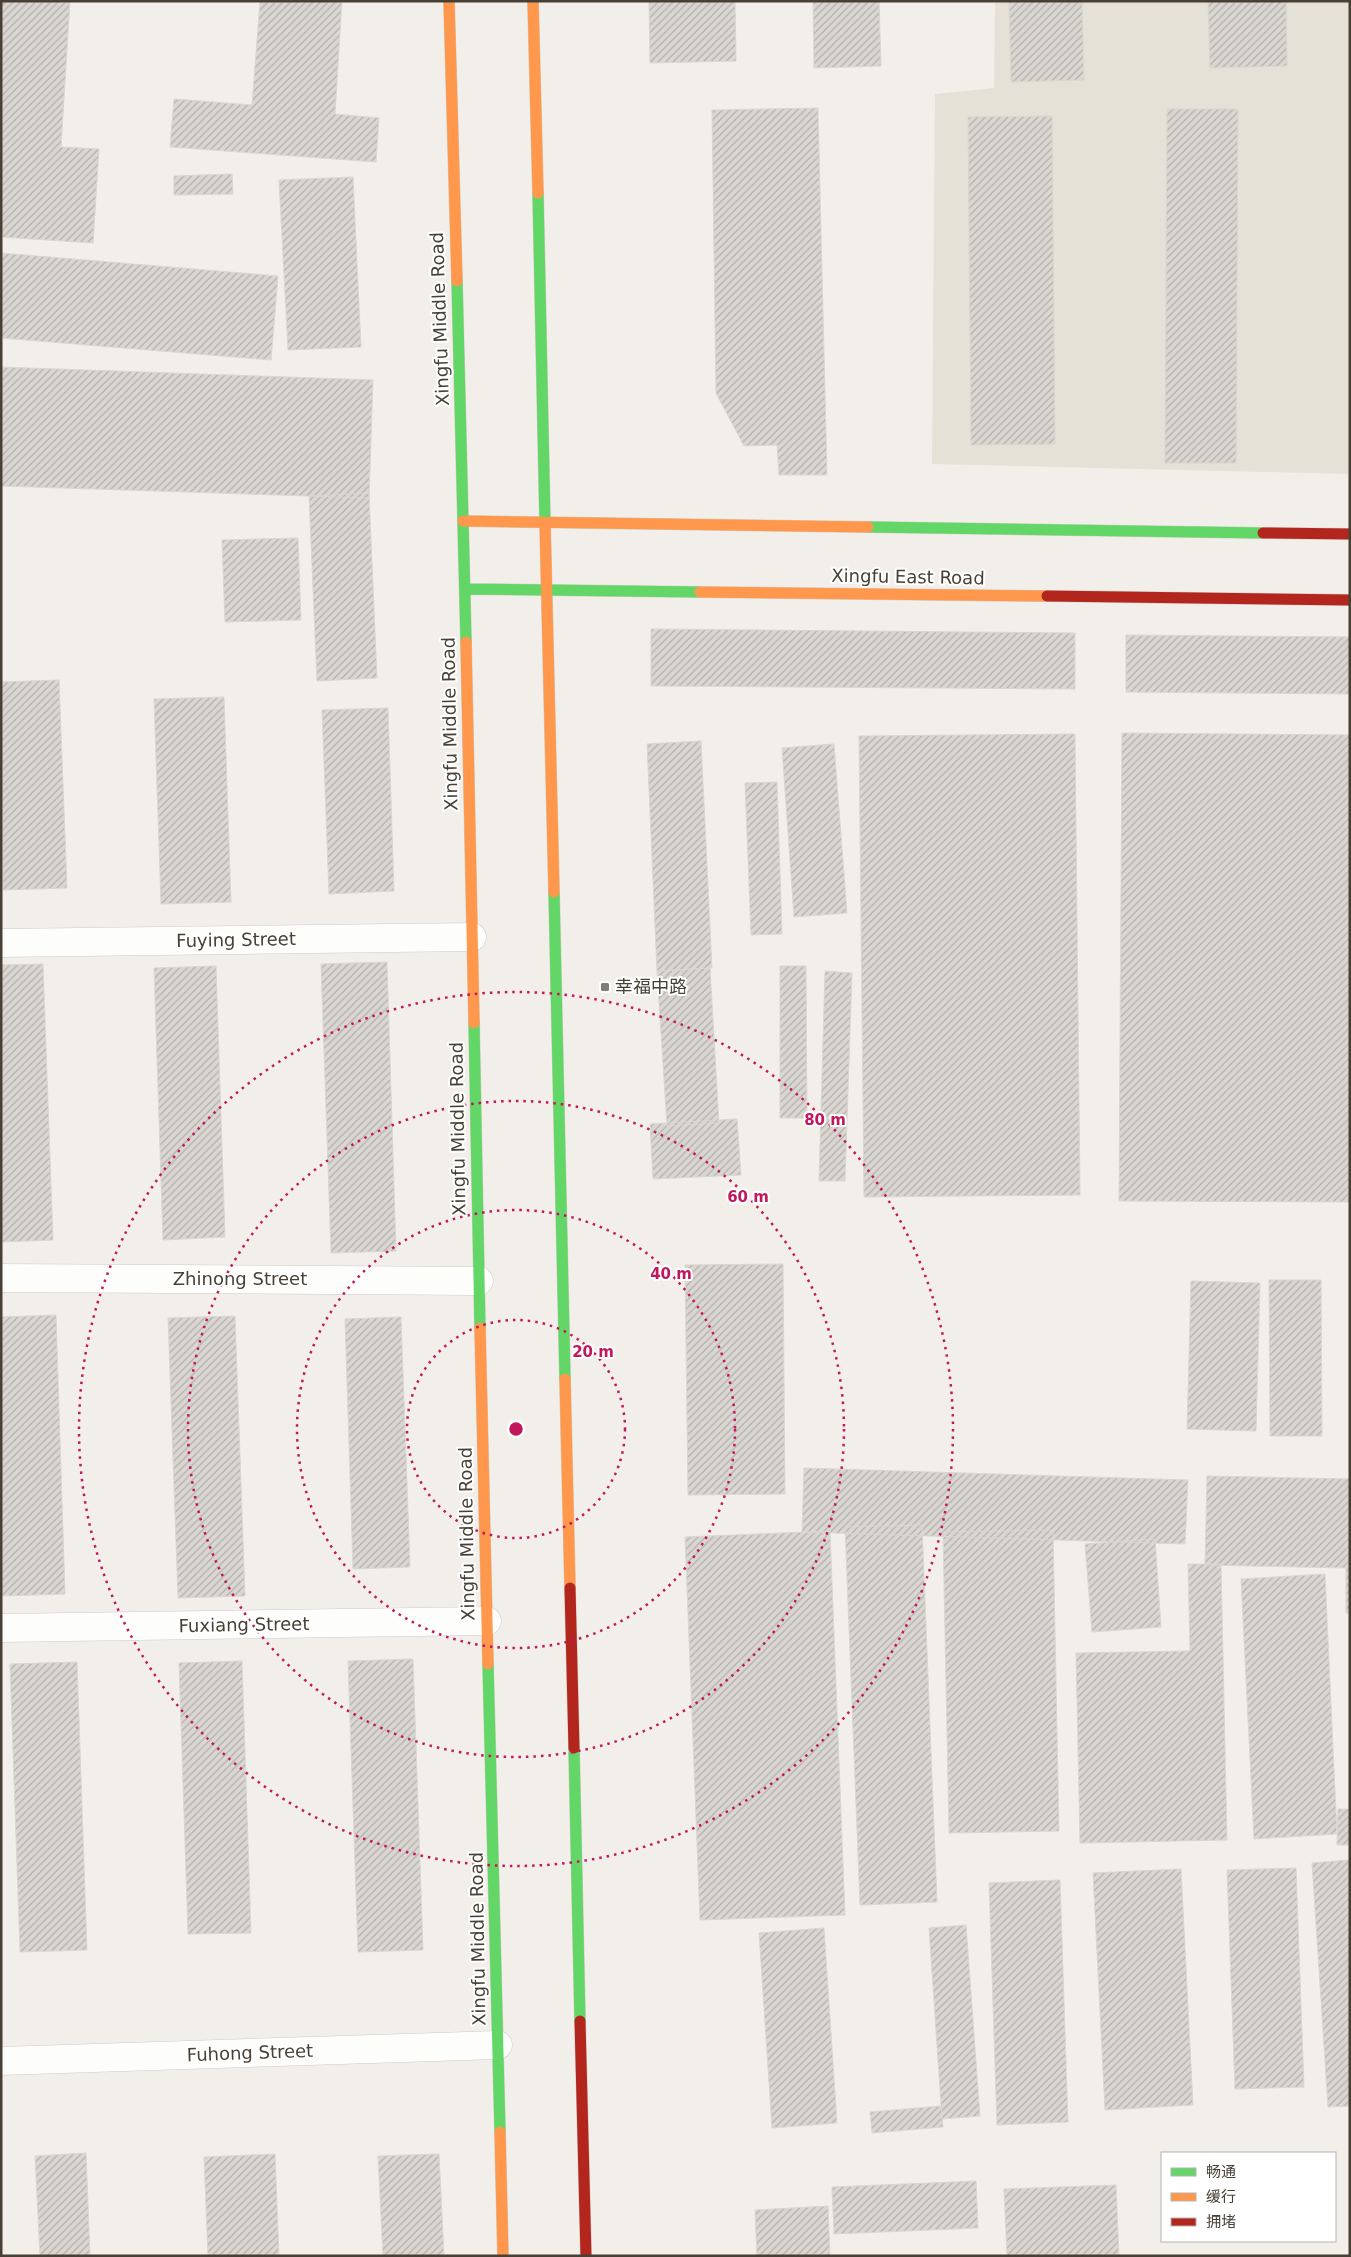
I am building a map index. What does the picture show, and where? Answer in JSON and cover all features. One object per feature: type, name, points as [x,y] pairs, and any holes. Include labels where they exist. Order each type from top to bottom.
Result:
[{"type":"street","name":"Xingfu Middle Road","points":[[449,1],[465,588],[478,1281],[503,2256]]},
{"type":"street","points":[[533,1],[586,2256]]},
{"type":"street","points":[[463,521],[1350,534]]},
{"type":"street","name":"Xingfu East Road","points":[[465,588],[1350,600]]},
{"type":"street","name":"Fuying Street","points":[[1,943],[472,937]]},
{"type":"street","name":"Zhinong Street","points":[[1,1278],[478,1281]]},
{"type":"street","name":"Fuxiang Street","points":[[1,1628],[487,1622]]},
{"type":"street","name":"Fuhong Street","points":[[1,2060],[498,2045]]},
{"type":"shaded area","points":[[995,1],[1350,1],[1350,474],[932,464],[935,94],[994,88]]},
{"type":"building","points":[[1,1],[70,1],[61,147],[99,149],[93,243],[1,237]]},
{"type":"building","points":[[260,1],[342,1],[335,114],[379,118],[376,162],[170,147],[174,99],[252,105]]},
{"type":"building","points":[[649,1],[735,1],[736,61],[650,63]]},
{"type":"building","points":[[813,1],[879,1],[881,66],[814,68]]},
{"type":"building","points":[[1009,1],[1082,1],[1084,80],[1011,82]]},
{"type":"building","points":[[1208,1],[1286,1],[1287,66],[1210,68]]},
{"type":"building","points":[[818,108],[827,475],[779,475],[777,445],[744,446],[716,393],[712,110]]},
{"type":"building","points":[[1167,109],[1238,109],[1236,463],[1165,463]]},
{"type":"building","points":[[1052,116],[1055,444],[971,445],[968,117]]},
{"type":"building","points":[[232,174],[233,194],[174,195],[174,176]]},
{"type":"building","points":[[353,177],[361,347],[288,350],[279,180]]},
{"type":"building","points":[[1,253],[278,276],[271,360],[1,338]]},
{"type":"building","points":[[1,367],[373,380],[369,498],[1,486]]},
{"type":"building","points":[[369,493],[377,678],[317,681],[309,496]]},
{"type":"building","points":[[298,538],[301,620],[225,622],[222,540]]},
{"type":"building","points":[[651,629],[1075,633],[1075,689],[651,686]]},
{"type":"building","points":[[1126,635],[1350,637],[1350,694],[1126,692]]},
{"type":"building","points":[[59,680],[67,888],[3,890],[1,682]]},
{"type":"building","points":[[224,697],[231,902],[161,904],[154,699]]},
{"type":"building","points":[[388,708],[394,891],[329,894],[322,710]]},
{"type":"building","points":[[1122,733],[1350,735],[1350,1202],[1119,1201]]},
{"type":"building","points":[[1075,734],[1080,1195],[864,1197],[859,736]]},
{"type":"building","points":[[701,741],[712,968],[657,971],[647,744]]},
{"type":"building","points":[[834,744],[847,913],[794,917],[782,748]]},
{"type":"building","points":[[777,782],[782,934],[751,935],[745,783]]},
{"type":"building","points":[[387,962],[396,1251],[331,1253],[321,964]]},
{"type":"building","points":[[43,964],[53,1240],[1,1242],[1,965]]},
{"type":"building","points":[[216,966],[225,1237],[163,1240],[154,968]]},
{"type":"building","points":[[780,966],[806,966],[807,1118],[780,1118]]},
{"type":"building","points":[[710,968],[719,1123],[667,1126],[657,971]]},
{"type":"building","points":[[825,971],[852,973],[845,1181],[819,1181]]},
{"type":"building","points":[[737,1119],[741,1175],[653,1179],[650,1124]]},
{"type":"building","points":[[783,1264],[785,1494],[688,1495],[685,1265]]},
{"type":"building","points":[[1269,1280],[1321,1280],[1322,1436],[1270,1436]]},
{"type":"building","points":[[1191,1281],[1260,1283],[1256,1431],[1187,1429]]},
{"type":"building","points":[[56,1315],[65,1594],[1,1596],[1,1317]]},
{"type":"building","points":[[235,1316],[245,1596],[178,1598],[168,1318]]},
{"type":"building","points":[[401,1317],[410,1567],[353,1569],[345,1319]]},
{"type":"building","points":[[804,1468],[1188,1480],[1185,1544],[802,1532]]},
{"type":"building","points":[[1207,1476],[1350,1479],[1350,1613],[1346,1613],[1346,1568],[1205,1565]]},
{"type":"building","points":[[922,1525],[937,1902],[860,1905],[845,1527]]},
{"type":"building","points":[[1053,1530],[1059,1831],[949,1833],[943,1532]]},
{"type":"building","points":[[830,1531],[845,1915],[700,1920],[685,1537]]},
{"type":"building","points":[[1155,1539],[1161,1627],[1092,1632],[1085,1544]]},
{"type":"building","points":[[1188,1564],[1221,1564],[1227,1840],[1080,1843],[1076,1653],[1190,1651]]},
{"type":"building","points":[[1325,1574],[1337,1834],[1254,1839],[1241,1579]]},
{"type":"building","points":[[413,1659],[423,1950],[358,1952],[348,1661]]},
{"type":"building","points":[[242,1661],[251,1933],[188,1934],[179,1663]]},
{"type":"building","points":[[77,1662],[87,1950],[20,1952],[10,1664]]},
{"type":"building","points":[[1338,1809],[1350,1809],[1350,1845],[1337,1845]]},
{"type":"building","points":[[1350,1860],[1350,2106],[1328,2107],[1312,1863]]},
{"type":"building","points":[[1296,1868],[1304,2087],[1235,2089],[1227,1870]]},
{"type":"building","points":[[1181,1869],[1193,2105],[1105,2110],[1093,1873]]},
{"type":"building","points":[[1060,1880],[1068,2122],[997,2125],[989,1883]]},
{"type":"building","points":[[966,1925],[980,2116],[942,2119],[929,1928]]},
{"type":"building","points":[[824,1928],[837,2123],[772,2128],[759,1933]]},
{"type":"building","points":[[941,2106],[943,2127],[872,2133],[870,2112]]},
{"type":"building","points":[[86,2153],[90,2256],[40,2256],[35,2156]]},
{"type":"building","points":[[275,2154],[279,2256],[208,2256],[204,2157]]},
{"type":"building","points":[[439,2154],[444,2256],[383,2256],[378,2156]]},
{"type":"building","points":[[976,2181],[978,2228],[834,2234],[832,2187]]},
{"type":"building","points":[[1116,2185],[1119,2256],[1007,2256],[1004,2189]]},
{"type":"building","points":[[828,2206],[830,2256],[757,2256],[755,2210]]},
{"type":"traffic: fast","points":[[538,193],[545,523]]},
{"type":"traffic: fast","points":[[457,281],[466,642]]},
{"type":"traffic: fast","points":[[868,527],[1263,533]]},
{"type":"traffic: fast","points":[[465,589],[700,592]]},
{"type":"traffic: fast","points":[[554,892],[565,1379]]},
{"type":"traffic: fast","points":[[474,1023],[480,1328]]},
{"type":"traffic: fast","points":[[488,1664],[500,2132]]},
{"type":"traffic: fast","points":[[574,1748],[580,2021]]},
{"type":"traffic: slow","points":[[449,1],[457,281]]},
{"type":"traffic: slow","points":[[533,1],[538,193]]},
{"type":"traffic: slow","points":[[463,521],[868,527]]},
{"type":"traffic: slow","points":[[545,523],[554,892]]},
{"type":"traffic: slow","points":[[700,592],[1047,596]]},
{"type":"traffic: slow","points":[[466,642],[474,1023]]},
{"type":"traffic: slow","points":[[480,1328],[488,1664]]},
{"type":"traffic: slow","points":[[565,1379],[570,1588]]},
{"type":"traffic: slow","points":[[500,2132],[503,2256]]},
{"type":"traffic: jam","points":[[1263,533],[1350,534]]},
{"type":"traffic: jam","points":[[1047,596],[1350,600]]},
{"type":"traffic: jam","points":[[570,1588],[574,1748]]},
{"type":"traffic: jam","points":[[580,2021],[586,2256]]},
{"type":"place","name":"幸福中路","points":[[605,987]]}]
